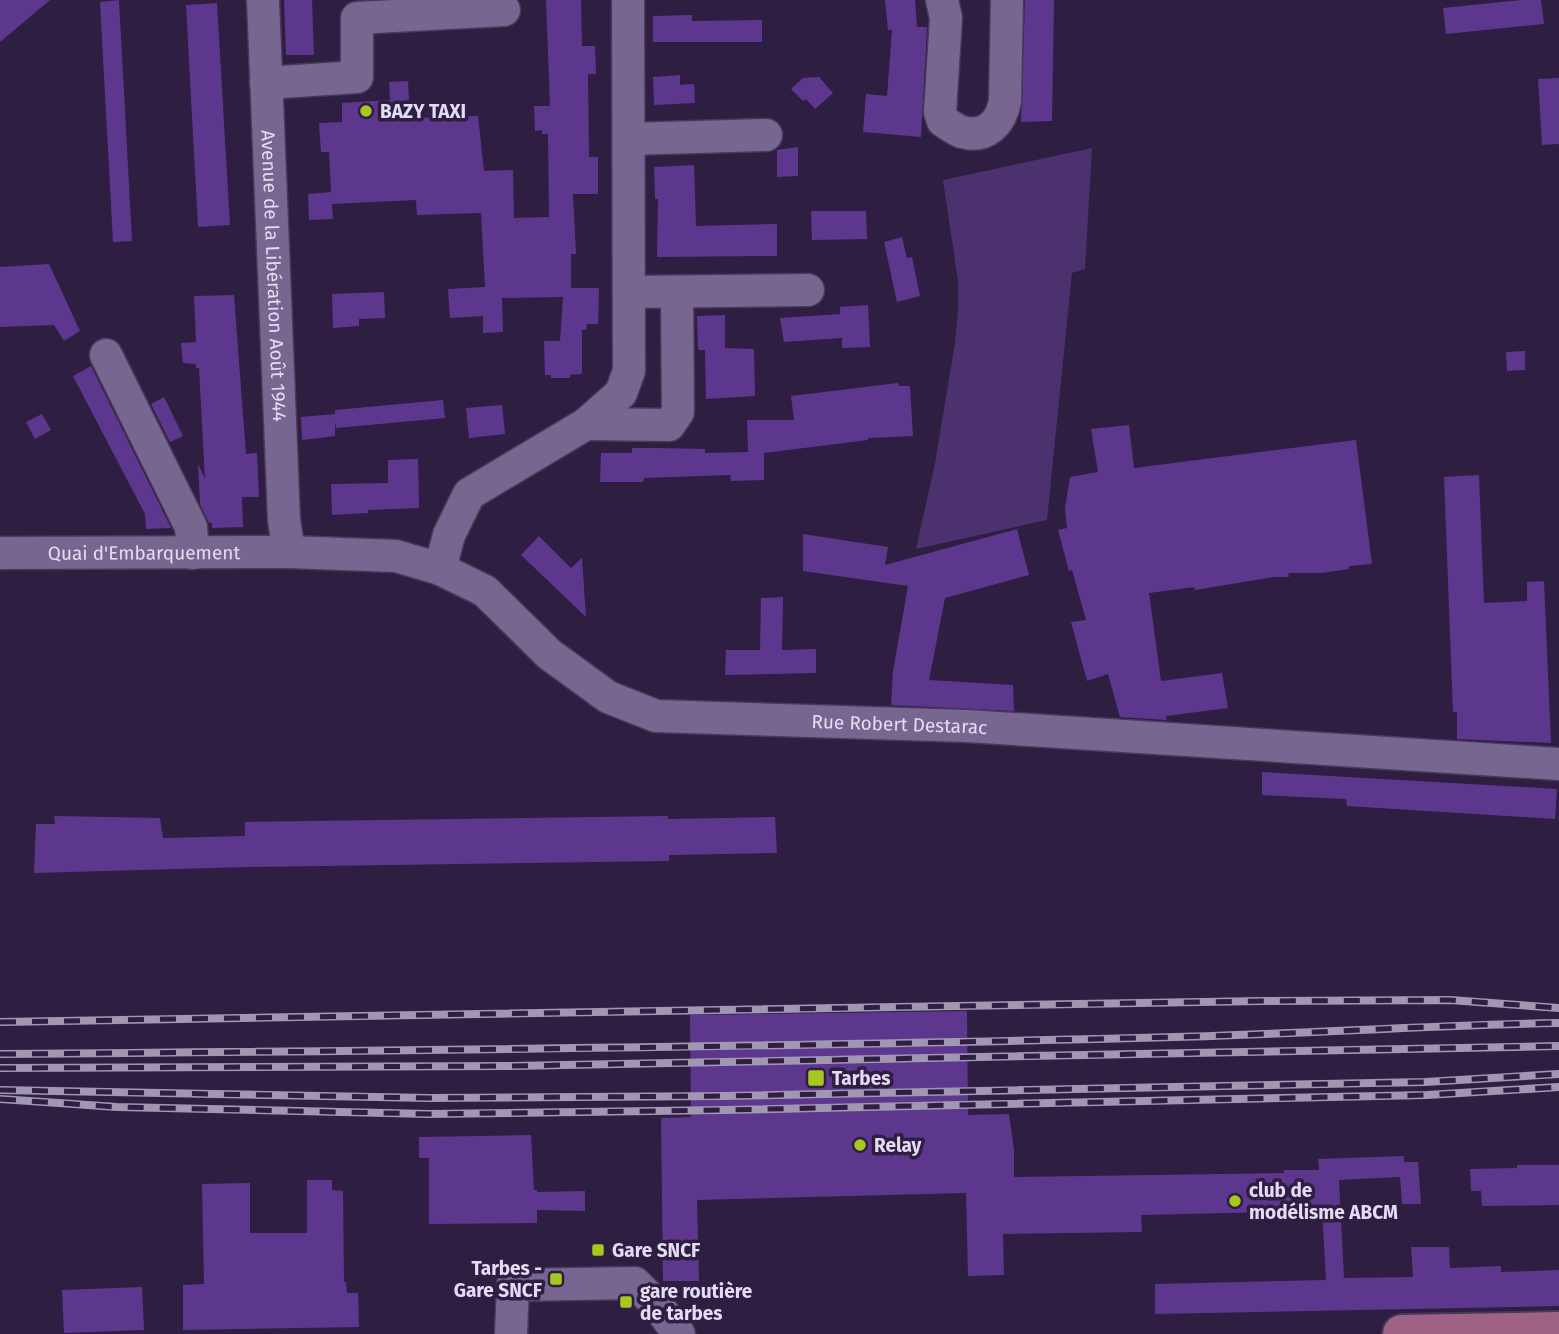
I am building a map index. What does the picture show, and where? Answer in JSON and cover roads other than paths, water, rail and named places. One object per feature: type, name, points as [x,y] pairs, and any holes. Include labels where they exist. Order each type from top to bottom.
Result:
[{"type":"main road","points":[[1402,1334],[1559,1331]]},
{"type":"street","name":"Avenue de la Libération Août 1944","points":[[263,0],[284,520],[289,552]]},
{"type":"street","points":[[440,569],[449,535],[469,494],[586,424],[621,393],[629,371],[628,0]]},
{"type":"street","points":[[942,0],[946,18],[940,112],[943,121],[963,132],[992,128],[1002,116],[1005,101],[1007,0]]},
{"type":"street","points":[[266,83],[357,77],[358,18],[407,8],[504,10]]},
{"type":"street","points":[[629,139],[766,135]]},
{"type":"street","points":[[630,292],[807,290]]},
{"type":"street","points":[[586,424],[668,425],[678,412],[677,292]]},
{"type":"street","points":[[106,355],[191,527],[193,552]]},
{"type":"street","name":"Quai d'Embarquement","points":[[0,553],[289,552]]},
{"type":"street","name":"Rue Robert Destarac","points":[[289,552],[396,556],[440,569],[485,591],[549,654],[608,696],[656,716],[967,726],[1559,764]]},
{"type":"street","points":[[511,1334],[513,1285],[635,1283],[658,1306],[679,1334]]},
{"type":"railway","points":[[0,1022],[1262,1001],[1450,1000],[1559,1008]]},
{"type":"railway","points":[[0,1054],[882,1043],[1223,1036],[1559,1023]]},
{"type":"railway","points":[[0,1068],[512,1066],[1559,1046]]},
{"type":"railway","points":[[0,1090],[429,1098],[726,1096],[1425,1082],[1559,1074]]},
{"type":"railway","points":[[0,1099],[117,1107],[429,1114],[1427,1095],[1559,1087]]},
{"type":"place","name":"BAZY TAXI","points":[[366,111]]},
{"type":"place","name":"Tarbes","points":[[816,1078]]},
{"type":"place","name":"Relay","points":[[860,1145]]},
{"type":"place","name":"club de modélisme ABCM","points":[[1235,1201]]},
{"type":"place","name":"Gare SNCF","points":[[598,1250]]},
{"type":"place","name":"Tarbes - Gare SNCF","points":[[556,1279]]},
{"type":"place","name":"gare routière de tarbes","points":[[626,1302]]}]
